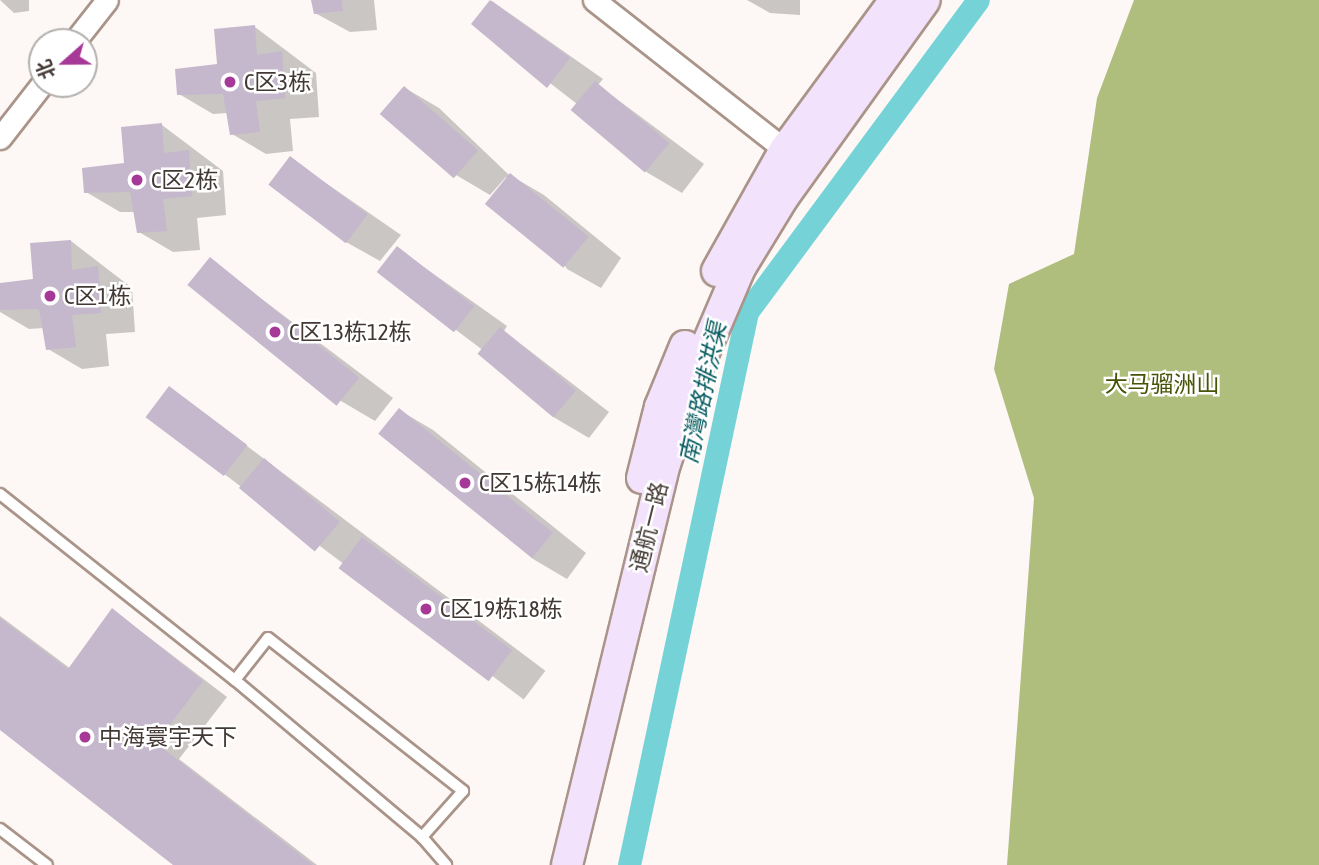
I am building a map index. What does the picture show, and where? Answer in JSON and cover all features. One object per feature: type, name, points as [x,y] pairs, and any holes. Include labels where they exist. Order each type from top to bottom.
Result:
[{"type":"main road","points":[[551,865],[660,407],[718,268],[785,150],[895,0]]},
{"type":"main road","name":"通航一路","points":[[567,865],[665,464],[698,366],[740,268],[784,196],[925,0]]},
{"type":"street","points":[[85,28],[107,0]]},
{"type":"street","points":[[594,0],[785,150]]},
{"type":"street","points":[[0,138],[31,98]]},
{"type":"lane","points":[[0,494],[235,680],[422,837],[446,865]]},
{"type":"lane","points":[[235,680],[268,638],[463,791],[422,837]]},
{"type":"lane","points":[[0,829],[47,865]]},
{"type":"green space","name":"大马骝洲山","points":[[1134,0],[1319,0],[1319,865],[1007,865],[1034,498],[994,369],[1009,284],[1074,254],[1097,98]]},
{"type":"building","points":[[311,0],[342,0],[343,11],[314,14]]},
{"type":"building","points":[[490,0],[570,58],[547,88],[471,24]]},
{"type":"building","name":"C区3栋","points":[[255,25],[257,55],[282,51],[285,98],[256,101],[260,132],[230,135],[223,94],[177,95],[175,69],[217,64],[214,29]]},
{"type":"building","points":[[595,81],[669,143],[645,172],[571,110]]},
{"type":"building","points":[[404,86],[478,150],[454,178],[380,114]]},
{"type":"building","name":"C区2栋","points":[[162,123],[164,153],[189,150],[192,196],[163,199],[167,231],[137,233],[130,192],[84,193],[82,168],[124,163],[121,127]]},
{"type":"building","points":[[290,156],[367,214],[346,243],[268,185]]},
{"type":"building","points":[[510,173],[588,237],[563,268],[485,204]]},
{"type":"building","name":"C区1栋","points":[[71,240],[72,270],[98,266],[101,313],[72,315],[76,347],[46,350],[39,309],[0,310],[0,283],[33,279],[30,243]]},
{"type":"building","points":[[397,246],[474,306],[454,332],[377,272]]},
{"type":"building","name":"C区13栋12栋","points":[[210,257],[359,378],[337,406],[187,285]]},
{"type":"building","points":[[500,327],[576,391],[553,417],[478,354]]},
{"type":"building","points":[[169,386],[247,445],[224,476],[146,417]]},
{"type":"building","name":"C区15栋14栋","points":[[399,408],[553,533],[532,558],[378,434]]},
{"type":"building","points":[[264,458],[340,522],[315,552],[239,488]]},
{"type":"building","name":"C区19栋18栋","points":[[362,537],[512,650],[489,681],[339,568]]},
{"type":"building","name":"中海寰宇天下","points":[[112,608],[203,681],[156,743],[313,865],[173,865],[0,730],[0,618],[68,669]]},
{"type":"waterway","name":"南灣路排洪渠","points":[[629,865],[747,312],[978,0]]},
{"type":"place","name":"C区3栋","points":[[230,82]]},
{"type":"place","name":"C区2栋","points":[[137,180]]},
{"type":"place","name":"C区1栋","points":[[50,296]]},
{"type":"place","name":"C区13栋12栋","points":[[275,332]]},
{"type":"place","name":"C区15栋14栋","points":[[465,483]]},
{"type":"place","name":"C区19栋18栋","points":[[426,609]]},
{"type":"place","name":"中海寰宇天下","points":[[85,737]]}]
